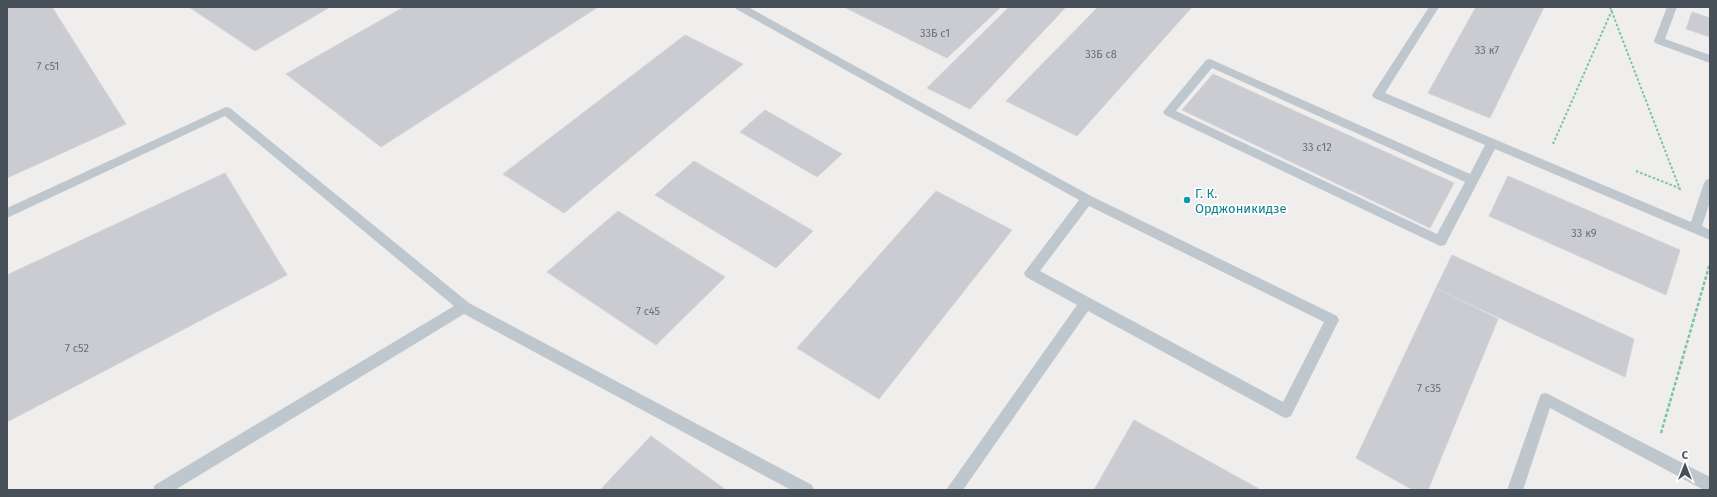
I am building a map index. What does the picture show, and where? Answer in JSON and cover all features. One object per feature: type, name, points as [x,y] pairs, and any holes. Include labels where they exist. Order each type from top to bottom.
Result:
[{"type":"lane","points":[[740,7],[1088,199],[1332,320],[1286,411],[1031,273],[1088,199]]},
{"type":"lane","points":[[1434,7],[1378,95],[1710,235]]},
{"type":"lane","points":[[1672,7],[1659,41],[1710,59]]},
{"type":"lane","points":[[1472,180],[1210,63],[1169,112],[1440,241],[1492,143]]},
{"type":"lane","points":[[7,213],[226,111],[464,307],[806,490]]},
{"type":"lane","points":[[1695,228],[1710,183]]},
{"type":"lane","points":[[954,490],[1086,303]]},
{"type":"lane","points":[[161,490],[464,307]]},
{"type":"lane","points":[[1514,490],[1546,399],[1710,485]]},
{"type":"path","points":[[1544,165],[1611,8]]},
{"type":"path","points":[[1611,8],[1695,228]]},
{"type":"path","points":[[1636,171],[1680,188]]},
{"type":"path","points":[[1655,457],[1709,274],[1710,263]]},
{"type":"building","points":[[7,7],[52,7],[126,124],[7,178]]},
{"type":"building","points":[[189,7],[330,7],[255,51]]},
{"type":"building","points":[[404,7],[598,7],[381,147],[286,74]]},
{"type":"building","points":[[844,7],[1001,7],[947,58]]},
{"type":"building","points":[[1009,7],[1066,7],[970,109],[927,88]]},
{"type":"building","points":[[1098,7],[1192,7],[1077,136],[1006,101]]},
{"type":"building","points":[[1476,7],[1544,7],[1490,118],[1428,93]]},
{"type":"building","points":[[1692,12],[1710,18],[1710,37],[1686,29]]},
{"type":"building","points":[[685,35],[743,64],[564,213],[503,174]]},
{"type":"building","points":[[1213,74],[1454,183],[1430,228],[1182,110]]},
{"type":"building","points":[[765,110],[842,154],[817,177],[740,132]]},
{"type":"building","points":[[694,161],[813,231],[776,268],[655,195]]},
{"type":"building","points":[[225,173],[287,275],[7,422],[7,275]]},
{"type":"building","points":[[1508,176],[1680,250],[1666,295],[1489,216]]},
{"type":"building","points":[[936,191],[1012,230],[879,399],[797,348]]},
{"type":"building","points":[[618,211],[725,277],[656,345],[547,272]]},
{"type":"building","points":[[1452,255],[1634,339],[1625,377],[1436,288]]},
{"type":"building","points":[[1436,288],[1498,319],[1428,490],[1413,490],[1356,458]]},
{"type":"building","points":[[1134,420],[1261,490],[1094,490]]},
{"type":"building","points":[[651,436],[726,490],[600,490]]},
{"type":"place","name":"Г. К. Орджоникидзе","points":[[1187,200]]}]
